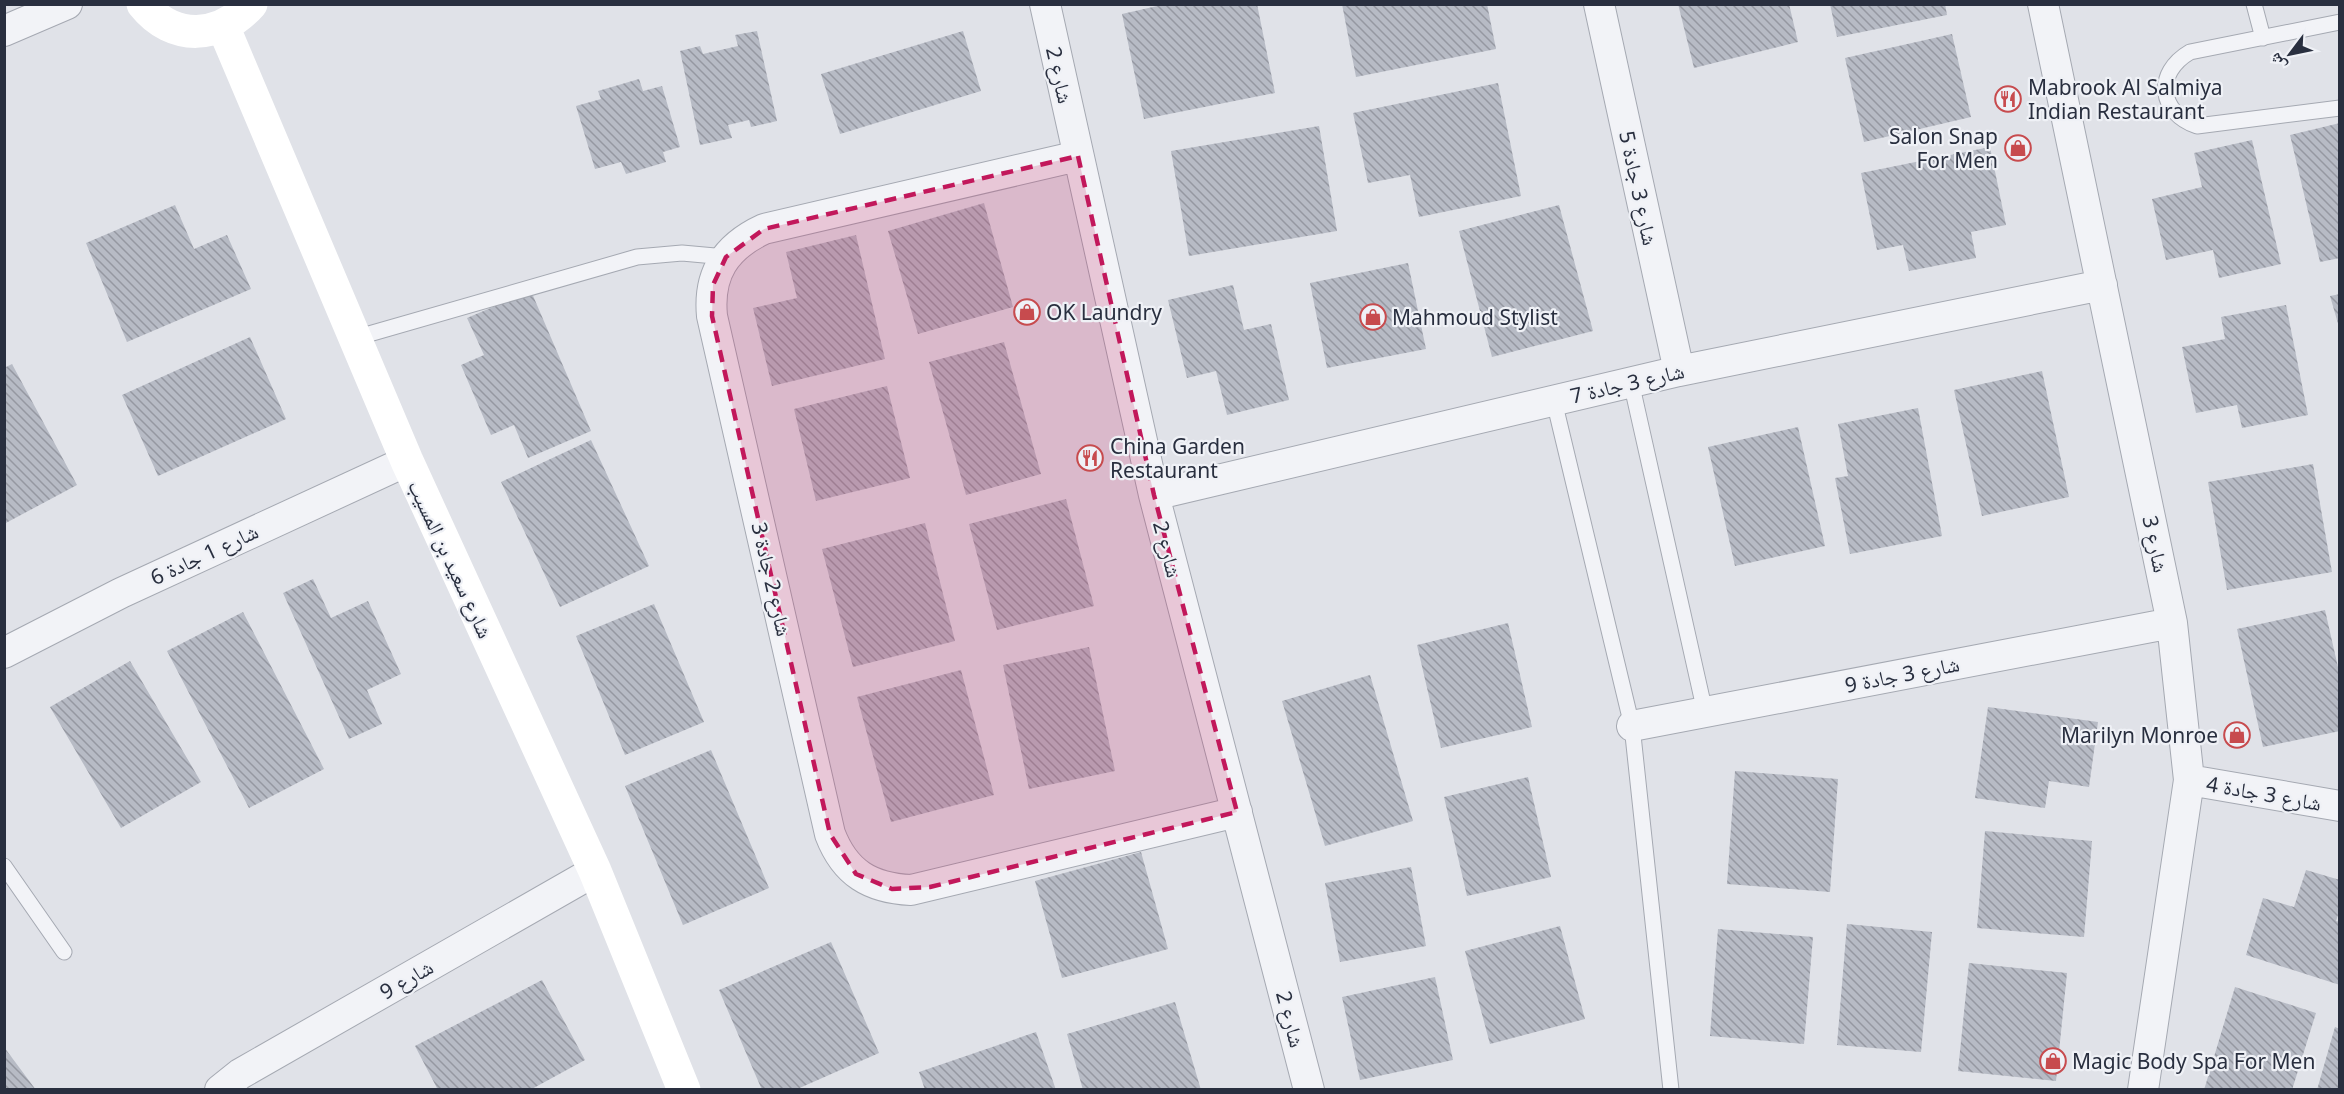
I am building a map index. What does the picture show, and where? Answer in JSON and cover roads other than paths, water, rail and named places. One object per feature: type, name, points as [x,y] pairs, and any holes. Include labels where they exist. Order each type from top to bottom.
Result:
[{"type":"street","points":[[4,31],[67,4]]},
{"type":"street","points":[[143,4],[151,14],[167,25],[185,31],[205,31],[223,26],[238,18],[251,4]]},
{"type":"street","name":"شارع 2","points":[[1045,4],[1154,495],[1309,1089]]},
{"type":"street","name":"شارع 3 جادة 5","points":[[1599,4],[1679,371]]},
{"type":"street","name":"شارع 3","points":[[2043,4],[2172,623],[2189,780],[2143,1089]]},
{"type":"street","name":"شارع سعيد بن المسيب","points":[[223,26],[407,461],[595,871],[684,1089]]},
{"type":"street","name":"شارع 2 جادة 3","points":[[1078,156],[764,229],[737,245],[726,256],[712,285],[712,316],[830,834],[835,849],[856,874],[892,889],[910,890],[1237,812]]},
{"type":"street","name":"شارع 3 جادة 7","points":[[1154,495],[1679,371],[2102,285]]},
{"type":"street","name":"شارع 1 جادة 6","points":[[4,653],[121,593],[407,461]]},
{"type":"street","name":"شارع 3 جادة 9","points":[[1632,726],[2172,623]]},
{"type":"street","name":"شارع 3 جادة 4","points":[[2189,780],[2340,806]]},
{"type":"street","name":"شارع 9","points":[[220,1089],[240,1074],[595,871]]},
{"type":"lane","points":[[2254,4],[2263,38]]},
{"type":"lane","points":[[2340,22],[2190,52],[2180,58],[2172,68],[2167,78],[2165,91],[2168,103],[2175,114],[2197,126],[2340,108]]},
{"type":"lane","points":[[355,338],[637,257],[682,253],[726,256]]},
{"type":"lane","points":[[1631,382],[1705,712]]},
{"type":"lane","points":[[1554,401],[1632,726],[1671,1089]]},
{"type":"lane","points":[[4,866],[64,952]]},
{"type":"place","name":"Mabrook Al Salmiya Indian Restaurant","points":[[2008,99]]},
{"type":"place","name":"Salon Snap For Men","points":[[2018,148]]},
{"type":"place","name":"OK Laundry","points":[[1027,312]]},
{"type":"place","name":"Mahmoud Stylist","points":[[1373,317]]},
{"type":"place","name":"China Garden Restaurant","points":[[1090,458]]},
{"type":"place","name":"Marilyn Monroe","points":[[2237,735]]},
{"type":"place","name":"Magic Body Spa For Men","points":[[2053,1061]]}]
